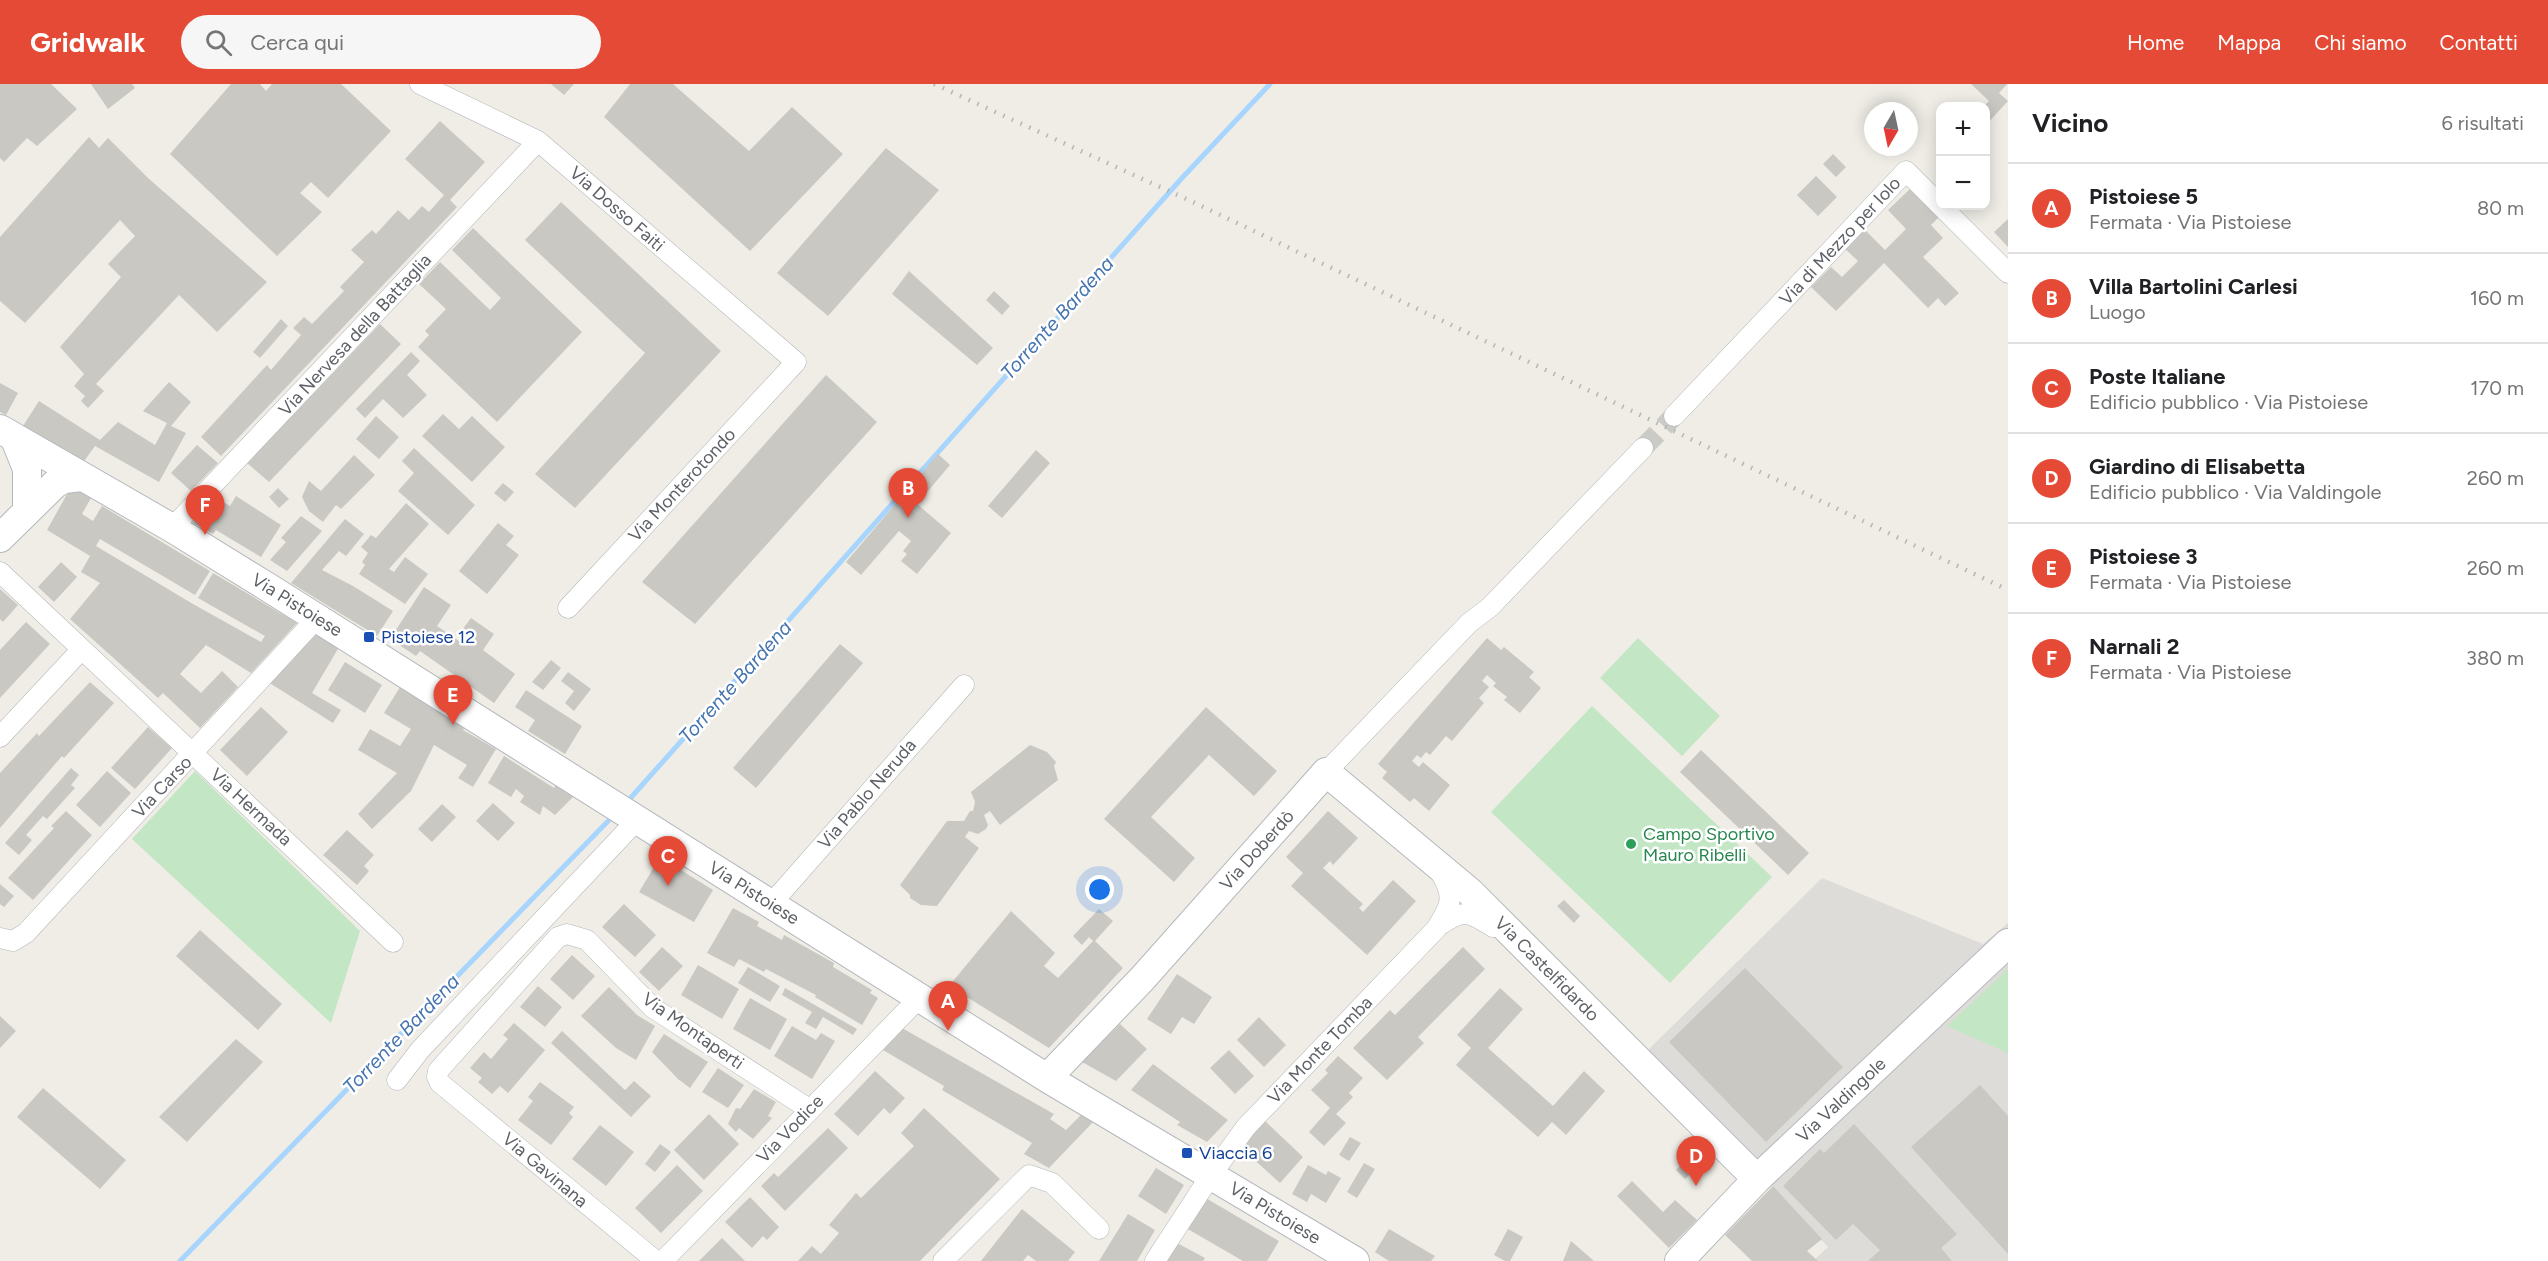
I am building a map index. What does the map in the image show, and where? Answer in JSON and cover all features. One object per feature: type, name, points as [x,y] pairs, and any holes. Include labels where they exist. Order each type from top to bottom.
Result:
[{"type":"street","name":"Via Dosso Faiti","points":[[420,84],[538,141],[796,362]]},
{"type":"street","name":"Via Nervesa della Battaglia","points":[[172,528],[538,141]]},
{"type":"street","name":"Via di Mezzo per Iolo","points":[[1674,416],[1906,171],[2008,273]]},
{"type":"street","name":"Via Monterotondo","points":[[568,608],[796,362]]},
{"type":"street","name":"Via Pistoiese","points":[[8,434],[172,528],[1047,1078],[1355,1261]]},
{"type":"street","points":[[8,434],[27,470],[27,510]]},
{"type":"street","name":"Via Doberdò","points":[[1047,1078],[1143,979],[1326,772],[1469,623],[1490,607],[1643,448]]},
{"type":"street","points":[[0,537],[55,484],[64,479],[81,477]]},
{"type":"street","name":"Via Hermada","points":[[0,572],[393,942]]},
{"type":"street","name":"Via Carso","points":[[0,938],[13,941],[26,933],[317,618]]},
{"type":"street","points":[[0,737],[81,650]]},
{"type":"street","name":"Via Pablo Neruda","points":[[771,904],[964,685]]},
{"type":"street","name":"Via Castelfidardo","points":[[1326,772],[1470,892],[1757,1179]]},
{"type":"street","points":[[397,1080],[420,1050],[633,816]]},
{"type":"street","name":"Via Monte Tomba","points":[[1155,1261],[1211,1175],[1246,1127],[1436,929],[1448,910],[1450,891],[1433,862]]},
{"type":"street","name":"Via Monte Tomba","points":[[1436,929],[1459,914],[1471,914],[1524,946]]},
{"type":"street","name":"Via Montaperti","points":[[437,1077],[438,1071],[558,938],[567,934],[587,940],[653,1008],[809,1109]]},
{"type":"street","name":"Via Valdingole","points":[[1679,1261],[1757,1179],[2008,943]]},
{"type":"street","name":"Via Vodice","points":[[663,1261],[919,998]]},
{"type":"street","name":"Via Gavinana","points":[[437,1077],[440,1083],[656,1261]]},
{"type":"street","points":[[943,1261],[1029,1175],[1052,1183],[1099,1229]]},
{"type":"shaded area","points":[[1822,878],[1983,944],[2008,923],[2008,1261],[1813,1261],[1828,1247],[1647,1051]]},
{"type":"green space","points":[[1638,638],[1720,716],[1682,756],[1600,678]]},
{"type":"green space","name":"Campo Sportivo Mauro Ribelli","points":[[1592,706],[1772,877],[1670,983],[1491,812]]},
{"type":"green space","points":[[195,771],[360,931],[331,1023],[132,839]]},
{"type":"green space","points":[[2008,969],[2008,1053],[1947,1026]]},
{"type":"building","points":[[0,84],[51,84],[77,109],[37,146],[27,138],[4,162],[0,158]]},
{"type":"building","points":[[91,84],[132,84],[135,88],[108,109]]},
{"type":"building","points":[[231,84],[260,84],[266,91],[272,84],[341,84],[391,131],[328,198],[311,182],[300,193],[322,212],[277,256],[170,154]]},
{"type":"building","points":[[551,84],[574,84],[564,95]]},
{"type":"building","points":[[630,84],[673,84],[749,151],[792,107],[843,154],[750,251],[604,117]]},
{"type":"building","points":[[1971,84],[2007,84],[1999,93],[2008,101],[1990,121],[1989,101]]},
{"type":"building","points":[[440,121],[485,162],[450,200],[457,207],[221,456],[201,437],[267,365],[271,370],[301,335],[293,328],[304,317],[312,324],[344,291],[340,287],[364,262],[351,250],[372,230],[376,234],[398,210],[409,220],[422,206],[429,212],[444,195],[405,159]]},
{"type":"building","points":[[89,137],[99,148],[108,138],[148,178],[267,282],[217,332],[179,295],[96,384],[104,391],[88,408],[81,401],[85,396],[74,386],[84,374],[60,347],[121,277],[108,264],[135,236],[120,220],[25,323],[0,301],[0,237]]},
{"type":"building","points":[[886,148],[939,190],[828,316],[777,273]]},
{"type":"building","points":[[1833,154],[1846,167],[1836,177],[1823,164]]},
{"type":"building","points":[[1816,176],[1837,197],[1818,216],[1797,195]]},
{"type":"building","points":[[1912,187],[1940,216],[1931,225],[1943,238],[1923,257],[1959,293],[1945,306],[1938,298],[1928,308],[1884,263],[1836,311],[1811,287],[1831,267],[1842,277],[1858,261],[1842,246],[1861,226],[1885,250],[1906,229],[1888,210]]},
{"type":"building","points":[[561,202],[721,351],[575,508],[535,474],[645,353],[525,240]]},
{"type":"building","points":[[2008,219],[2008,247],[1994,232]]},
{"type":"building","points":[[473,228],[582,332],[497,422],[418,347],[429,335],[425,331],[446,309],[419,284],[440,262],[490,310],[501,298],[452,250]]},
{"type":"building","points":[[909,271],[993,348],[977,365],[892,294]]},
{"type":"building","points":[[994,291],[1010,306],[1002,315],[986,300]]},
{"type":"building","points":[[281,319],[288,326],[260,358],[253,352]]},
{"type":"building","points":[[380,324],[401,344],[269,482],[247,463]]},
{"type":"building","points":[[411,352],[420,361],[407,375],[427,395],[403,418],[383,399],[365,418],[356,409]]},
{"type":"building","points":[[826,375],[877,422],[695,624],[642,582]]},
{"type":"building","points":[[169,382],[191,402],[171,426],[186,433],[159,482],[95,446],[82,464],[23,426],[39,401],[100,440],[118,422],[155,445],[167,423],[143,411]]},
{"type":"building","points":[[0,383],[18,393],[6,415],[0,412]]},
{"type":"building","points":[[443,414],[459,429],[472,416],[505,447],[472,482],[422,436]]},
{"type":"building","points":[[376,416],[399,437],[379,459],[356,439]]},
{"type":"building","points":[[197,445],[218,463],[191,491],[171,473]]},
{"type":"building","points":[[414,448],[475,505],[448,535],[398,491],[414,473],[402,461]]},
{"type":"building","points":[[1036,450],[1050,463],[1002,518],[988,506]]},
{"type":"building","points":[[938,454],[950,465],[917,504],[951,533],[917,574],[901,561],[907,554],[903,551],[911,541],[899,531],[861,575],[846,562]]},
{"type":"building","points":[[354,455],[375,475],[341,509],[336,505],[323,522],[309,511],[302,497],[309,481],[321,491]]},
{"type":"building","points":[[503,483],[514,492],[505,502],[494,493]]},
{"type":"building","points":[[71,487],[91,498],[82,514],[93,521],[102,506],[210,571],[195,595],[100,539],[96,546],[261,642],[265,636],[198,598],[213,573],[297,623],[251,673],[206,645],[180,674],[201,693],[222,671],[238,687],[200,728],[163,693],[158,698],[70,619],[100,583],[81,572],[90,556],[47,530]]},
{"type":"building","points":[[278,488],[289,499],[279,508],[269,497]]},
{"type":"building","points":[[236,496],[281,525],[261,557],[216,530],[213,534],[193,523],[216,498],[230,506]]},
{"type":"building","points":[[406,503],[429,524],[389,569],[394,572],[405,557],[428,574],[405,604],[359,574],[365,565],[362,562],[368,553],[361,547],[371,535],[376,538]]},
{"type":"building","points":[[301,516],[322,531],[287,571],[270,560],[286,542],[281,538]]},
{"type":"building","points":[[345,519],[364,534],[346,556],[339,551],[322,570],[393,611],[377,636],[291,583]]},
{"type":"building","points":[[498,523],[514,536],[506,545],[519,555],[487,594],[459,571]]},
{"type":"building","points":[[61,562],[77,577],[54,602],[38,587]]},
{"type":"building","points":[[424,587],[451,605],[437,626],[466,646],[469,641],[459,634],[471,618],[494,634],[483,650],[515,674],[494,703],[420,651],[416,656],[390,639]]},
{"type":"building","points":[[0,589],[18,605],[3,622],[0,619]]},
{"type":"building","points":[[26,622],[50,644],[0,698],[0,650]]},
{"type":"building","points":[[314,632],[339,647],[312,693],[341,710],[333,723],[268,682],[294,659],[290,656]]},
{"type":"building","points":[[1487,638],[1501,650],[1504,647],[1534,672],[1529,677],[1541,688],[1520,713],[1504,700],[1507,697],[1493,686],[1496,683],[1487,675],[1482,681],[1489,687],[1479,698],[1484,703],[1452,741],[1446,736],[1430,755],[1426,752],[1421,758],[1417,755],[1412,761],[1419,767],[1423,762],[1450,785],[1429,811],[1414,798],[1410,802],[1382,778],[1387,772],[1378,764]]},
{"type":"building","points":[[840,644],[863,663],[756,788],[733,768]]},
{"type":"building","points":[[551,660],[561,668],[543,690],[532,682]]},
{"type":"building","points":[[345,662],[382,685],[365,713],[328,690]]},
{"type":"building","points":[[568,672],[591,689],[574,711],[565,703],[574,691],[561,681]]},
{"type":"building","points":[[90,682],[114,703],[64,758],[62,756],[0,828],[0,773],[37,733],[39,736]]},
{"type":"building","points":[[400,687],[466,726],[463,730],[496,749],[473,787],[458,778],[467,765],[434,745],[411,791],[372,829],[358,814],[397,773],[358,750],[370,729],[400,746],[411,729],[384,713]]},
{"type":"building","points":[[526,690],[582,726],[565,754],[528,731],[535,720],[515,707]]},
{"type":"building","points":[[261,707],[288,732],[247,776],[220,750]]},
{"type":"building","points":[[1206,707],[1277,771],[1254,796],[1209,755],[1151,817],[1195,858],[1174,882],[1104,819]]},
{"type":"building","points":[[148,727],[172,748],[135,789],[111,768]]},
{"type":"building","points":[[1030,745],[1047,752],[1056,762],[1054,766],[1058,780],[1000,825],[990,811],[984,815],[988,825],[986,829],[978,834],[969,831],[965,837],[979,848],[937,906],[921,905],[910,898],[910,895],[900,885],[947,821],[964,821],[970,811],[973,811],[975,802],[971,792]]},
{"type":"building","points":[[1701,750],[1809,853],[1788,875],[1680,772]]},
{"type":"building","points":[[504,756],[554,788],[560,778],[579,791],[555,815],[543,806],[540,815],[520,802],[524,796],[516,789],[511,797],[488,783]]},
{"type":"building","points":[[71,768],[79,775],[71,785],[75,788],[47,819],[43,816],[26,835],[32,840],[19,855],[5,843]]},
{"type":"building","points":[[107,771],[131,793],[100,827],[76,805]]},
{"type":"building","points":[[493,803],[515,823],[498,841],[476,821]]},
{"type":"building","points":[[442,804],[456,817],[432,842],[418,829]]},
{"type":"building","points":[[66,811],[92,835],[33,900],[8,878],[54,828],[51,826]]},
{"type":"building","points":[[1328,811],[1358,838],[1333,865],[1330,861],[1323,868],[1363,904],[1359,908],[1363,912],[1393,880],[1416,901],[1367,955],[1291,886],[1303,873],[1286,857]]},
{"type":"building","points":[[347,830],[374,855],[364,866],[369,871],[357,885],[323,855]]},
{"type":"building","points":[[660,857],[713,890],[694,922],[639,892]]},
{"type":"building","points":[[0,884],[14,896],[4,907],[0,904]]},
{"type":"building","points":[[1564,900],[1580,916],[1574,923],[1557,906]]},
{"type":"building","points":[[624,904],[656,935],[635,957],[602,927]]},
{"type":"building","points":[[733,908],[759,922],[757,926],[782,940],[784,935],[834,963],[833,967],[872,990],[870,993],[878,998],[862,1025],[815,997],[816,995],[766,969],[764,972],[739,959],[734,967],[707,953]]},
{"type":"building","points":[[1099,909],[1113,921],[1095,941],[1123,968],[1049,1048],[949,986],[1011,911],[1055,953],[1044,966],[1058,978],[1093,941],[1089,937],[1082,945],[1073,936]]},
{"type":"building","points":[[200,930],[282,1004],[258,1030],[176,956]]},
{"type":"building","points":[[662,947],[683,966],[659,991],[639,972]]},
{"type":"building","points":[[1463,947],[1485,969],[1418,1037],[1424,1043],[1387,1080],[1353,1048],[1390,1010],[1395,1015]]},
{"type":"building","points":[[572,955],[595,976],[573,1000],[550,979]]},
{"type":"building","points":[[698,965],[739,989],[722,1019],[681,995]]},
{"type":"building","points":[[748,967],[780,986],[770,1002],[738,983]]},
{"type":"building","points":[[1745,968],[1843,1067],[1766,1142],[1669,1042]]},
{"type":"building","points":[[1177,974],[1212,997],[1194,1024],[1182,1017],[1171,1034],[1147,1019]]},
{"type":"building","points":[[538,986],[562,1007],[545,1027],[520,1007]]},
{"type":"building","points":[[609,987],[637,1015],[655,1026],[636,1060],[616,1048],[581,1016]]},
{"type":"building","points":[[785,988],[857,1029],[853,1035],[823,1017],[816,1029],[805,1023],[812,1012],[782,995]]},
{"type":"building","points":[[1500,988],[1523,1009],[1488,1048],[1553,1106],[1584,1071],[1605,1091],[1566,1135],[1552,1122],[1538,1137],[1456,1065],[1471,1048],[1457,1035]]},
{"type":"building","points":[[750,998],[787,1019],[770,1050],[733,1029]]},
{"type":"building","points":[[0,1016],[16,1031],[0,1048]]},
{"type":"building","points":[[1259,1017],[1286,1045],[1264,1067],[1237,1040]]},
{"type":"building","points":[[514,1023],[545,1050],[508,1093],[500,1086],[492,1094],[478,1082],[482,1078],[470,1068],[484,1052],[491,1059],[508,1039],[503,1035]]},
{"type":"building","points":[[1120,1024],[1147,1049],[1116,1081],[1082,1062]]},
{"type":"building","points":[[792,1026],[816,1040],[821,1033],[835,1041],[812,1079],[774,1056]]},
{"type":"building","points":[[902,1028],[1054,1114],[1050,1119],[1066,1130],[1082,1114],[1094,1121],[1049,1168],[1024,1154],[1032,1143],[942,1090],[944,1086],[883,1050]]},
{"type":"building","points":[[562,1031],[625,1090],[634,1081],[651,1096],[631,1117],[551,1043]]},
{"type":"building","points":[[664,1034],[708,1062],[690,1088],[652,1052]]},
{"type":"building","points":[[236,1039],[263,1062],[187,1142],[159,1117]]},
{"type":"building","points":[[1229,1050],[1254,1076],[1235,1094],[1210,1068]]},
{"type":"building","points":[[1338,1056],[1363,1078],[1349,1093],[1353,1097],[1336,1114],[1346,1123],[1324,1146],[1309,1132],[1330,1108],[1311,1090],[1328,1073],[1325,1070]]},
{"type":"building","points":[[1153,1064],[1228,1120],[1207,1142],[1177,1125],[1180,1122],[1131,1090]]},
{"type":"building","points":[[718,1068],[744,1085],[728,1108],[702,1092]]},
{"type":"building","points":[[875,1071],[905,1098],[890,1114],[884,1108],[858,1136],[834,1114]]},
{"type":"building","points":[[540,1082],[574,1107],[569,1113],[573,1117],[551,1145],[518,1120],[533,1101],[528,1097]]},
{"type":"building","points":[[1980,1085],[2008,1116],[2008,1254],[1911,1147]]},
{"type":"building","points":[[43,1088],[126,1160],[100,1189],[17,1117]]},
{"type":"building","points":[[754,1089],[776,1102],[768,1116],[772,1118],[753,1139],[739,1128],[736,1132],[728,1124],[736,1108],[740,1109]]},
{"type":"building","points":[[924,1108],[1000,1179],[920,1261],[798,1261],[812,1246],[821,1254],[839,1233],[829,1225],[856,1193],[861,1198],[914,1146],[901,1133]]},
{"type":"building","points":[[709,1114],[739,1144],[704,1180],[674,1150]]},
{"type":"building","points":[[1265,1121],[1303,1157],[1280,1183],[1241,1148]]},
{"type":"building","points":[[1854,1124],[1957,1234],[1941,1248],[1952,1261],[1868,1261],[1880,1250],[1853,1224],[1836,1240],[1783,1186],[1820,1149],[1824,1153]]},
{"type":"building","points":[[600,1125],[634,1152],[606,1186],[572,1159]]},
{"type":"building","points":[[828,1128],[848,1148],[785,1211],[761,1186],[774,1173],[778,1177]]},
{"type":"building","points":[[1350,1137],[1361,1143],[1349,1161],[1339,1155]]},
{"type":"building","points":[[660,1144],[671,1152],[655,1172],[645,1164]]},
{"type":"building","points":[[1696,1150],[1705,1159],[1685,1179],[1676,1170]]},
{"type":"building","points":[[1364,1163],[1375,1169],[1357,1198],[1347,1192]]},
{"type":"building","points":[[677,1165],[703,1191],[661,1233],[635,1208]]},
{"type":"building","points":[[1308,1165],[1326,1175],[1328,1171],[1341,1178],[1326,1203],[1311,1194],[1307,1202],[1292,1194]]},
{"type":"building","points":[[1156,1168],[1184,1185],[1166,1214],[1138,1196]]},
{"type":"building","points":[[1632,1181],[1663,1212],[1675,1200],[1697,1220],[1669,1248],[1617,1196]]},
{"type":"building","points":[[1773,1186],[1822,1239],[1807,1251],[1818,1261],[1752,1261],[1725,1235]]},
{"type":"building","points":[[750,1197],[779,1227],[767,1240],[763,1236],[752,1248],[725,1222]]},
{"type":"building","points":[[1204,1197],[1279,1241],[1267,1261],[1243,1261],[1186,1228]]},
{"type":"building","points":[[1022,1209],[1075,1252],[1068,1261],[1036,1261],[1028,1255],[1023,1261],[981,1261]]},
{"type":"building","points":[[1128,1214],[1155,1230],[1137,1261],[1099,1261]]},
{"type":"building","points":[[1389,1229],[1435,1256],[1431,1261],[1389,1261],[1375,1252]]},
{"type":"building","points":[[1508,1229],[1523,1237],[1510,1261],[1505,1261],[1494,1255]]},
{"type":"building","points":[[722,1238],[745,1261],[699,1261]]},
{"type":"building","points":[[1571,1241],[1594,1261],[1563,1261]]},
{"type":"building","points":[[1175,1242],[1205,1258],[1203,1261],[1164,1261]]},
{"type":"waterway","name":"Torrente Bardena","points":[[627,802],[1182,178],[1270,84]]},
{"type":"waterway","name":"Torrente Bardena","points":[[180,1261],[614,815]]},
{"type":"tunnel","points":[[1643,448],[1674,416]]},
{"type":"railway","points":[[934,84],[1193,202],[2008,590]]},
{"type":"place","name":"Villa Bartolini Carlesi","points":[[908,518]]},
{"type":"place","name":"Narnali 2","points":[[205,535]]},
{"type":"place","name":"Pistoiese 12","points":[[369,637]]},
{"type":"place","name":"Pistoiese 3","points":[[453,725]]},
{"type":"place","name":"Campo Sportivo Mauro Ribelli","points":[[1631,844]]},
{"type":"place","name":"Poste Italiane","points":[[668,886]]},
{"type":"place","name":"Pistoiese 5","points":[[948,1031]]},
{"type":"place","name":"Viaccia 6","points":[[1187,1153]]},
{"type":"place","name":"Giardino di Elisabetta","points":[[1696,1186]]}]
